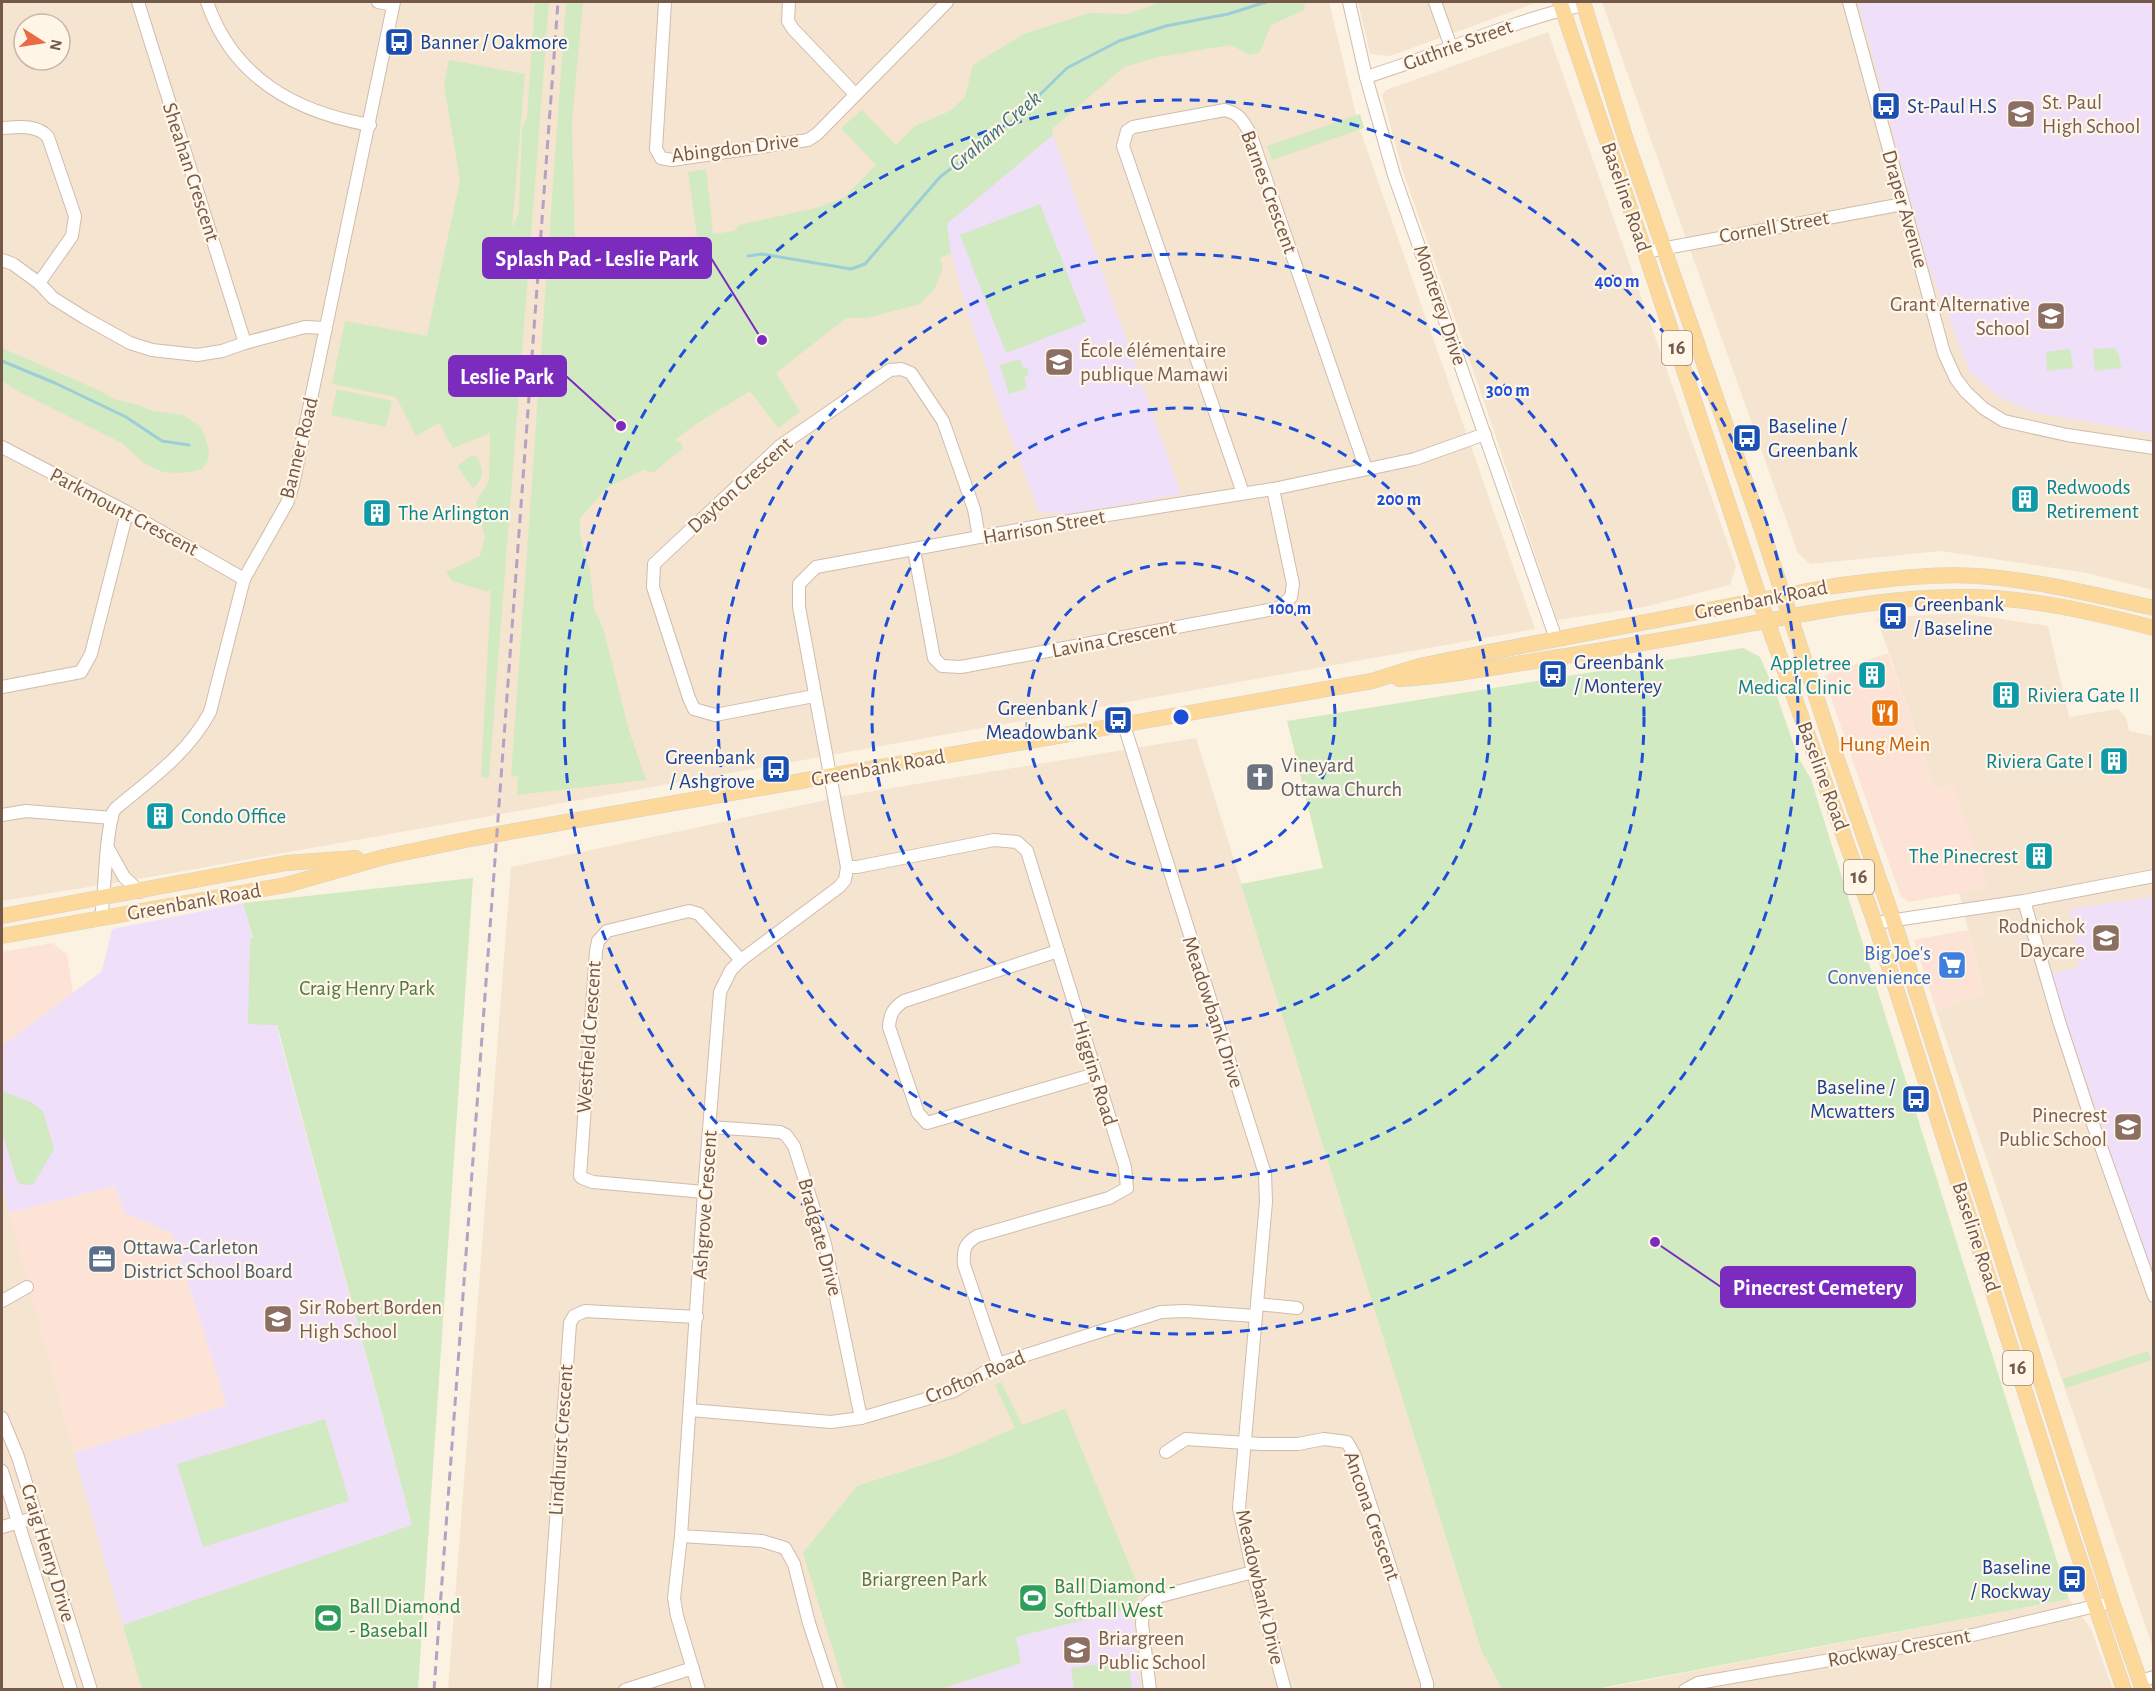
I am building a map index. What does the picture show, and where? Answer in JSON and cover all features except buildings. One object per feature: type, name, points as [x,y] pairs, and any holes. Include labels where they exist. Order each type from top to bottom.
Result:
[{"type":"main road","name":"Baseline Road","points":[[1583,3],[1625,137],[1893,919],[2112,1602],[2146,1683]]},
{"type":"main road","name":"Baseline Road","points":[[1561,6],[1767,621],[1875,923],[2124,1689]]},
{"type":"main road","name":"Greenbank Road","points":[[1372,681],[1420,666],[1783,594],[1898,578],[1974,576],[2019,580],[2154,608]]},
{"type":"main road","name":"Greenbank Road","points":[[2,936],[286,885],[384,857],[485,837],[1372,681],[1475,671],[1884,602],[1967,597],[2032,602],[2078,609],[2154,628]]},
{"type":"main road","name":"Greenbank Road","points":[[2,916],[286,863],[384,857]]},
{"type":"street","name":"Sheahan Crescent","points":[[138,2],[245,343]]},
{"type":"street","points":[[207,2],[222,35],[235,55],[252,73],[291,101],[336,119],[370,125]]},
{"type":"street","points":[[378,2],[394,3]]},
{"type":"street","name":"Abingdon Drive","points":[[665,2],[656,148],[661,158],[672,160],[808,140],[817,134],[944,2]]},
{"type":"street","points":[[789,2],[788,21],[793,29],[855,93]]},
{"type":"street","name":"Monterey Drive","points":[[1349,2],[1366,77],[1394,175],[1556,639]]},
{"type":"street","points":[[1435,2],[1451,47]]},
{"type":"street","name":"Draper Avenue","points":[[1849,2],[1944,353],[1956,379],[1983,408],[2004,421],[2067,435],[2154,448]]},
{"type":"street","name":"Banner Road","points":[[112,818],[116,808],[189,745],[206,722],[244,579],[287,502],[293,485],[394,3]]},
{"type":"street","name":"Guthrie Street","points":[[1366,77],[1561,6],[1583,3]]},
{"type":"street","name":"Barnes Crescent","points":[[1243,493],[1123,146],[1127,131],[1133,127],[1226,110],[1237,113],[1242,119],[1254,144],[1366,469]]},
{"type":"street","points":[[2,128],[23,127],[43,131],[48,137],[75,216],[72,236],[39,283]]},
{"type":"street","name":"Cornell Street","points":[[1645,252],[1903,204]]},
{"type":"street","points":[[2,260],[13,264],[39,283],[53,298],[94,323],[130,343],[152,350],[197,355],[222,351],[305,327],[326,328]]},
{"type":"street","name":"Dayton Crescent","points":[[814,696],[715,715],[694,709],[688,698],[653,587],[654,564],[780,446],[890,370],[901,369],[911,373],[943,421],[974,508],[979,537]]},
{"type":"street","name":"Harrison Street","points":[[829,777],[799,607],[799,584],[816,567],[1044,525],[1273,489],[1415,459],[1485,434]]},
{"type":"street","name":"Parkmount Crescent","points":[[2,447],[128,512],[244,579]]},
{"type":"street","name":"Lavina Crescent","points":[[914,550],[934,658],[942,666],[961,667],[1280,608],[1291,597],[1293,584],[1273,489]]},
{"type":"street","points":[[2,687],[81,672],[91,654],[128,512]]},
{"type":"street","name":"Meadowbank Drive","points":[[1124,725],[1264,1174],[1266,1202],[1239,1508],[1253,1572],[1285,1689]]},
{"type":"street","points":[[829,777],[847,867]]},
{"type":"street","points":[[2,815],[26,811],[112,818],[107,846],[101,918]]},
{"type":"street","name":"Higgins Road","points":[[847,867],[857,867],[994,840],[1017,842],[1027,851],[1125,1167],[1127,1188],[1109,1198],[977,1236],[965,1246],[964,1265],[998,1364]]},
{"type":"street","points":[[107,846],[124,877],[140,892]]},
{"type":"street","name":"Ashgrove Crescent","points":[[699,1689],[677,1616],[674,1598],[681,1536],[720,992],[731,970],[741,960],[839,887],[845,880],[847,867]]},
{"type":"street","points":[[1875,923],[2024,901],[2154,876]]},
{"type":"street","points":[[2024,901],[2088,1110],[2154,1296]]},
{"type":"street","name":"Westfield Crescent","points":[[704,1192],[593,1182],[579,1176],[596,951],[598,941],[607,931],[689,911],[699,914],[741,960]]},
{"type":"street","points":[[1058,951],[904,1001],[895,1006],[890,1016],[889,1027],[918,1113],[927,1123],[1095,1074]]},
{"type":"street","name":"Bradgate Drive","points":[[710,1127],[780,1132],[786,1135],[794,1146],[825,1244],[861,1418]]},
{"type":"street","points":[[2,1301],[27,1287]]},
{"type":"street","points":[[1256,1310],[1297,1308]]},
{"type":"street","name":"Crofton Road","points":[[690,1410],[831,1422],[861,1418],[954,1391],[998,1364],[1161,1312],[1256,1310]]},
{"type":"street","name":"Lindhurst Crescent","points":[[544,1689],[570,1323],[574,1316],[585,1311],[697,1317]]},
{"type":"street","name":"Craig Henry Drive","points":[[2,1418],[18,1457],[91,1689]]},
{"type":"street","name":"Ancona Crescent","points":[[1244,1443],[1298,1444],[1324,1438],[1347,1442],[1355,1456],[1427,1689]]},
{"type":"street","points":[[1166,1452],[1186,1439],[1244,1443]]},
{"type":"street","name":"Craig Henry Drive","points":[[2,1471],[71,1689]]},
{"type":"street","points":[[2,1527],[37,1517]]},
{"type":"street","points":[[681,1536],[762,1541],[785,1548],[794,1564],[809,1623],[831,1689]]},
{"type":"street","points":[[1150,1689],[1142,1624],[1143,1609],[1151,1601],[1161,1596],[1253,1572]]},
{"type":"street","name":"Rockway Crescent","points":[[1685,1689],[1698,1683],[1973,1635],[2112,1602]]},
{"type":"street","points":[[626,1689],[693,1668]]},
{"type":"shaded area","points":[[2,2],[1329,2],[1359,127],[1535,629],[144,878],[2,901]]},
{"type":"shaded area","points":[[1358,2],[1538,2],[1390,56],[1370,54]]},
{"type":"shaded area","points":[[1602,2],[2153,2],[2153,590],[2087,573],[1941,551],[1810,564],[1798,553]]},
{"type":"shaded area","name":"St. Paul High School","points":[[1858,2],[2153,2],[2153,434],[2033,412],[1999,397],[1970,372],[1927,261]]},
{"type":"shaded area","points":[[1548,32],[1736,567],[1730,585],[1644,607],[1557,620],[1486,407],[1404,175],[1382,95],[1386,90]]},
{"type":"shaded area","name":"École élémentaire publique Mamawi","points":[[1053,135],[1181,494],[1068,514],[1039,512],[1000,408],[967,311],[951,253],[946,224]]},
{"type":"shaded area","points":[[1961,613],[2048,626],[2069,717],[2118,709],[2126,717],[2129,731],[2153,736],[2153,1648],[1936,1010],[1984,994],[1959,893],[1988,888],[1954,785],[1935,789],[1877,618]]},
{"type":"shaded area","points":[[1888,653],[1935,789],[1955,785],[1989,888],[1909,902],[1901,896],[1825,675]]},
{"type":"shaded area","points":[[1196,738],[1482,1652],[1502,1689],[448,1690],[511,867],[850,795]]},
{"type":"shaded area","name":"Pinecrest Public School","points":[[2153,897],[2153,1276],[2050,974],[2079,967],[2070,909]]},
{"type":"shaded area","name":"Sir Robert Borden High School","points":[[243,903],[412,1525],[330,1556],[123,1625],[74,1453],[227,1405],[172,1233],[124,1213],[115,1186],[9,1213],[2,1185],[2,1046],[102,971],[112,929]]},
{"type":"shaded area","points":[[1968,930],[1984,994],[1936,1010],[1914,940]]},
{"type":"shaded area","points":[[52,943],[67,954],[73,993],[2,1046],[2,952]]},
{"type":"shaded area","points":[[2,1186],[74,1453],[142,1689],[2,1689]]},
{"type":"shaded area","points":[[115,1186],[124,1213],[172,1233],[227,1405],[74,1453],[9,1213]]},
{"type":"shaded area","points":[[2069,1599],[2091,1629],[2113,1689],[1596,1690]]},
{"type":"shaded area","name":"Briargreen Public School","points":[[1132,1608],[1140,1689],[940,1690],[1020,1663],[1015,1637]]},
{"type":"green space","points":[[535,2],[549,2],[489,778],[481,777],[491,591],[452,581],[446,572],[480,556],[485,537],[476,502],[489,481],[490,433],[453,448],[439,423],[416,436],[396,397],[332,384],[345,321],[427,336],[460,180],[444,85],[449,60],[525,74],[512,228],[519,212],[522,127],[527,118]]},
{"type":"green space","points":[[566,2],[583,2],[572,121],[575,252],[641,240],[645,243],[697,236],[688,172],[706,169],[713,234],[735,231],[739,225],[816,208],[845,197],[876,165],[841,128],[862,110],[896,145],[915,126],[950,111],[965,97],[973,65],[1024,34],[1089,13],[1128,14],[1161,2],[1305,2],[1304,10],[1271,25],[1260,52],[1250,55],[1231,45],[1158,57],[1124,67],[1052,129],[1053,135],[947,224],[951,253],[940,258],[943,268],[935,288],[920,304],[867,318],[846,318],[776,373],[800,412],[778,428],[750,391],[696,424],[675,440],[681,442],[683,448],[654,472],[648,472],[645,469],[608,487],[580,518],[580,535],[590,572],[594,609],[603,628],[629,731],[646,780],[517,795],[518,776],[511,777]]},
{"type":"green space","points":[[1360,114],[1364,128],[1272,160],[1267,146]]},
{"type":"green space","points":[[1040,204],[1086,322],[1006,353],[960,235]]},
{"type":"green space","points":[[2,348],[116,400],[153,411],[183,415],[200,426],[209,451],[208,461],[202,469],[183,473],[163,472],[144,463],[122,443],[16,390],[2,380]]},
{"type":"green space","points":[[2115,348],[2119,355],[2121,368],[2095,371],[2093,349]]},
{"type":"green space","points":[[2070,349],[2073,368],[2047,371],[2046,352]]},
{"type":"green space","points":[[1020,359],[1023,368],[1027,367],[1029,375],[1024,377],[1027,388],[1009,394],[1000,365]]},
{"type":"green space","points":[[337,389],[392,401],[386,427],[331,415]]},
{"type":"green space","points":[[471,456],[476,456],[482,473],[480,481],[473,488],[457,466]]},
{"type":"green space","points":[[1743,648],[1760,657],[1777,696],[1798,757],[1811,779],[2069,1599],[1596,1689],[1502,1689],[1482,1652],[1241,884],[1323,868],[1287,721]]},
{"type":"green space","name":"Craig Henry Park","points":[[473,878],[418,1689],[142,1689],[123,1625],[412,1525],[277,1025],[248,1024],[250,939],[253,938],[243,903]]},
{"type":"green space","points":[[2,1093],[31,1102],[43,1111],[54,1149],[33,1185],[20,1184],[16,1178],[2,1131]]},
{"type":"green space","points":[[2148,1351],[2151,1360],[2066,1388],[2063,1379]]},
{"type":"green space","name":"Briargreen Park","points":[[1001,1382],[1022,1425],[1065,1409],[1141,1593],[1132,1608],[1016,1637],[1021,1663],[940,1689],[845,1689],[803,1553],[857,1486],[954,1455],[1015,1428],[995,1385]]},
{"type":"green space","points":[[325,1419],[349,1501],[203,1547],[177,1464]]},
{"type":"green space","points":[[1128,1660],[1132,1689],[1074,1689],[1071,1668]]},
{"type":"waterway","name":"Graham Creek","points":[[748,256],[762,254],[851,269],[865,264],[940,177],[1016,118],[1067,68],[1119,41],[1166,26],[1228,14],[1266,2]]},
{"type":"waterway","points":[[2,361],[126,417],[162,441],[189,445]]},
{"type":"railway","points":[[434,1690],[558,2]]},
{"type":"place","name":"Banner / Oakmore","points":[[399,42]]},
{"type":"place","name":"St-Paul H.S","points":[[1886,106]]},
{"type":"place","name":"St. Paul High School","points":[[2021,114]]},
{"type":"place","name":"Grant Alternative School","points":[[2051,316]]},
{"type":"place","name":"Splash Pad - Leslie Park","points":[[762,340]]},
{"type":"place","name":"École élémentaire publique Mamawi","points":[[1059,362]]},
{"type":"place","name":"Leslie Park","points":[[621,426]]},
{"type":"place","name":"Baseline / Greenbank","points":[[1747,438]]},
{"type":"place","name":"Redwoods Retirement","points":[[2025,499]]},
{"type":"place","name":"The Arlington","points":[[377,513]]},
{"type":"place","name":"Greenbank / Baseline","points":[[1893,616]]},
{"type":"place","name":"Greenbank / Monterey","points":[[1553,674]]},
{"type":"place","name":"Appletree Medical Clinic","points":[[1872,675]]},
{"type":"place","name":"Riviera Gate II","points":[[2006,695]]},
{"type":"place","name":"Hung Mein","points":[[1885,713]]},
{"type":"place","name":"Greenbank / Meadowbank","points":[[1118,720]]},
{"type":"place","name":"Riviera Gate I","points":[[2114,761]]},
{"type":"place","name":"Greenbank / Ashgrove","points":[[776,769]]},
{"type":"place","name":"Vineyard Ottawa Church","points":[[1260,777]]},
{"type":"place","name":"Condo Office","points":[[160,816]]},
{"type":"place","name":"The Pinecrest","points":[[2039,856]]},
{"type":"place","name":"Rodnichok Daycare","points":[[2106,938]]},
{"type":"place","name":"Big Joe's Convenience","points":[[1952,965]]},
{"type":"place","name":"Baseline / Mcwatters","points":[[1916,1099]]},
{"type":"place","name":"Pinecrest Public School","points":[[2128,1127]]},
{"type":"place","name":"Pinecrest Cemetery","points":[[1655,1242]]},
{"type":"place","name":"Ottawa-Carleton District School Board","points":[[102,1259]]},
{"type":"place","name":"Sir Robert Borden High School","points":[[278,1319]]},
{"type":"place","name":"Baseline / Rockway","points":[[2072,1579]]},
{"type":"place","name":"Ball Diamond - Softball West","points":[[1033,1598]]},
{"type":"place","name":"Ball Diamond - Baseball","points":[[328,1618]]},
{"type":"place","name":"Briargreen Public School","points":[[1077,1650]]}]
